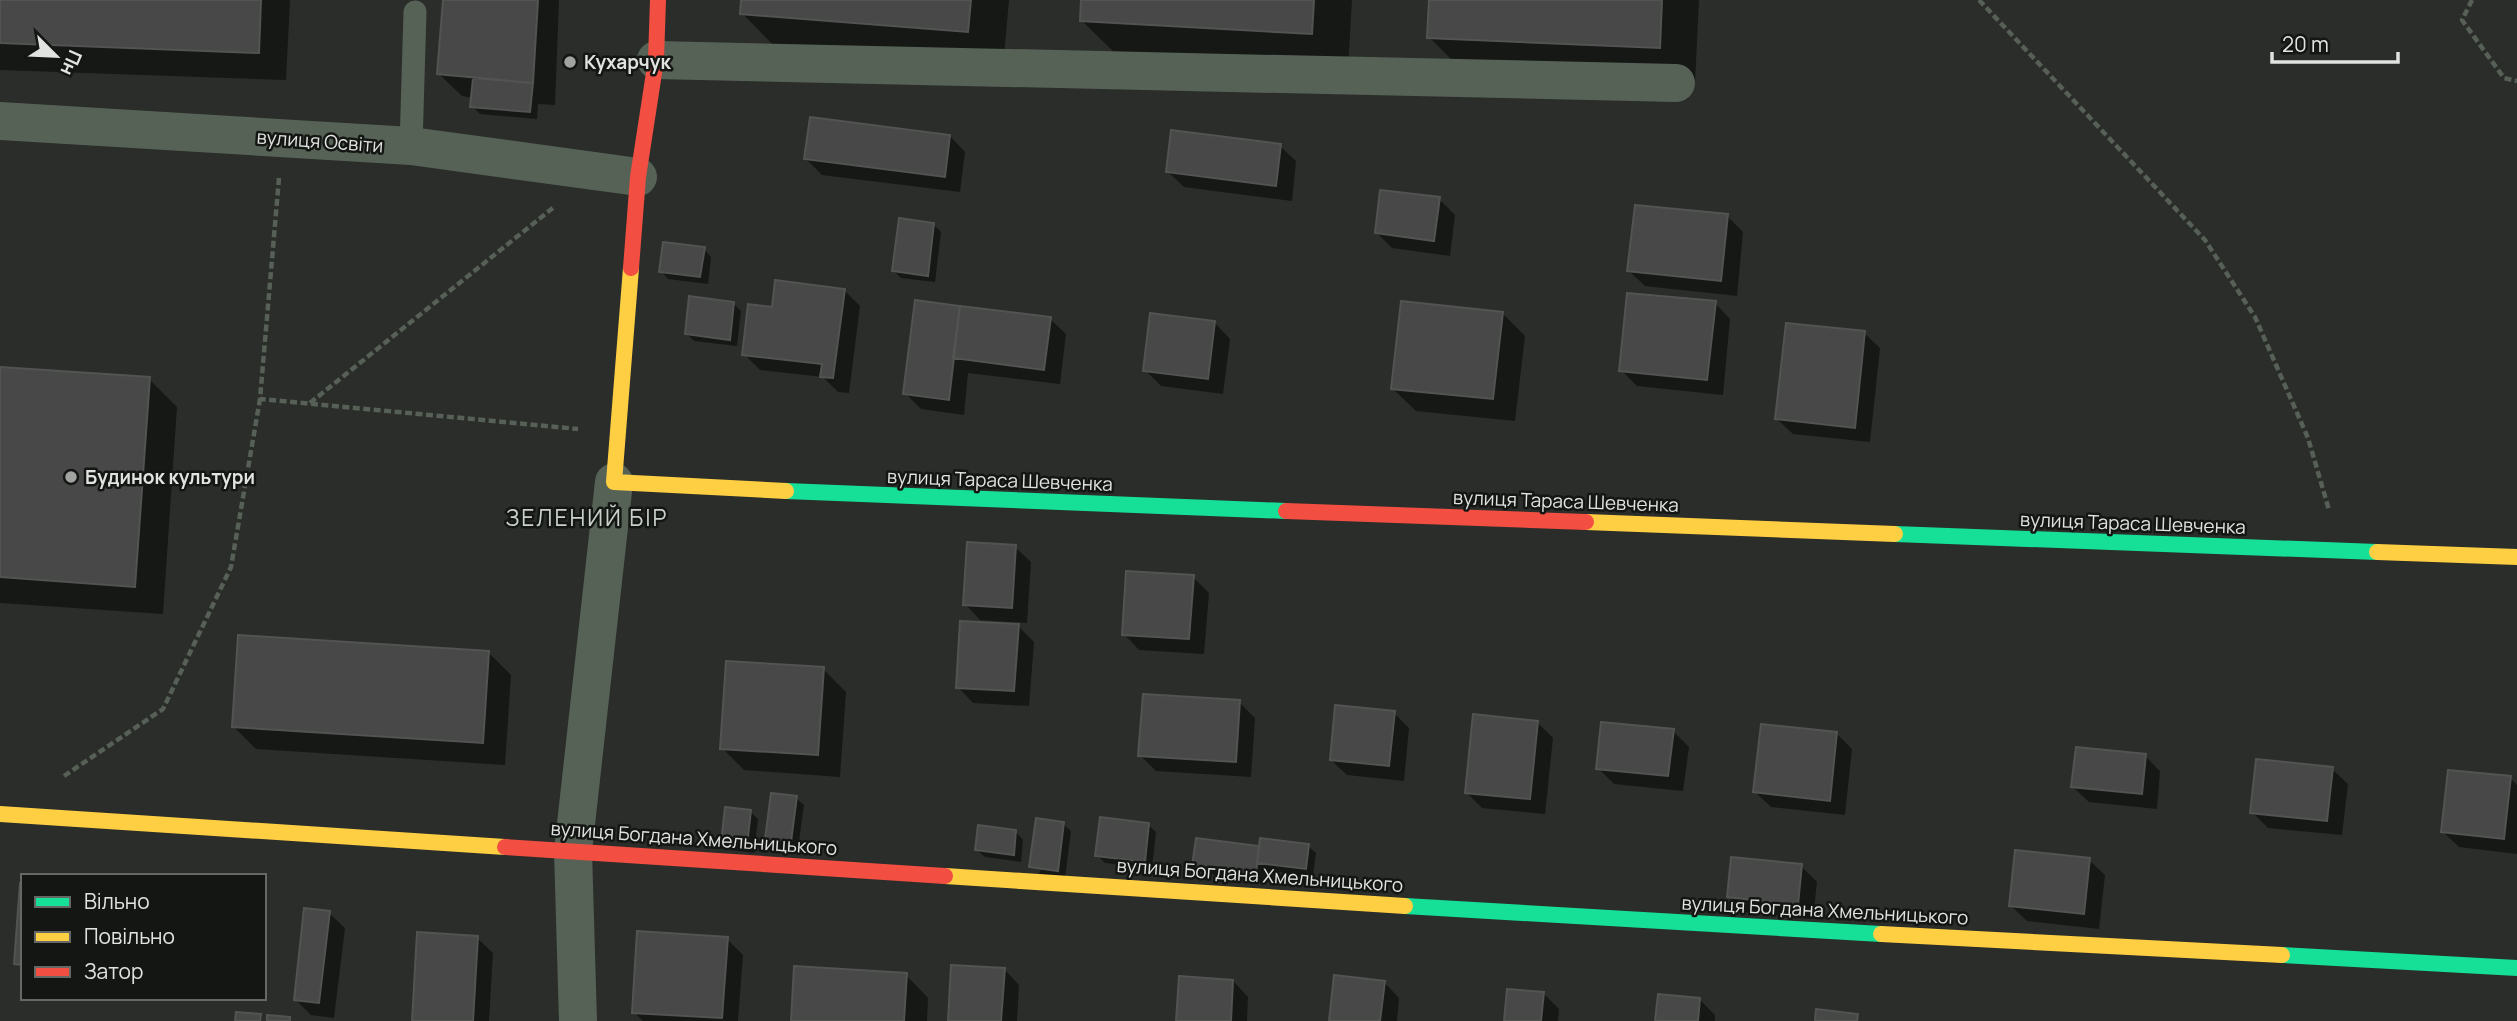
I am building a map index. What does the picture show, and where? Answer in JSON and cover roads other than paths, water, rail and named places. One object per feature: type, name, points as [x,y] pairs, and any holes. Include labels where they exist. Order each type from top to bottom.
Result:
[{"type":"street","points":[[578,1021],[573,850],[614,482],[638,177],[656,60],[658,0]]},
{"type":"street","points":[[656,60],[1676,83]]},
{"type":"street","name":"вулиця Освіти","points":[[0,121],[411,146],[638,177]]},
{"type":"street","name":"вулиця Тараса Шевченка","points":[[614,482],[873,496],[2517,557]]},
{"type":"street","name":"вулиця Богдана Хмельницького","points":[[4,814],[1588,918],[2517,968]]},
{"type":"lane","points":[[411,146],[415,12]]},
{"type":"place","name":"Кухарчук","points":[[570,62]]},
{"type":"place","name":"Будинок культури","points":[[71,477]]},
{"type":"district","name":"ЗЕЛЕНИЙ БІР","points":[[587,517]]}]
